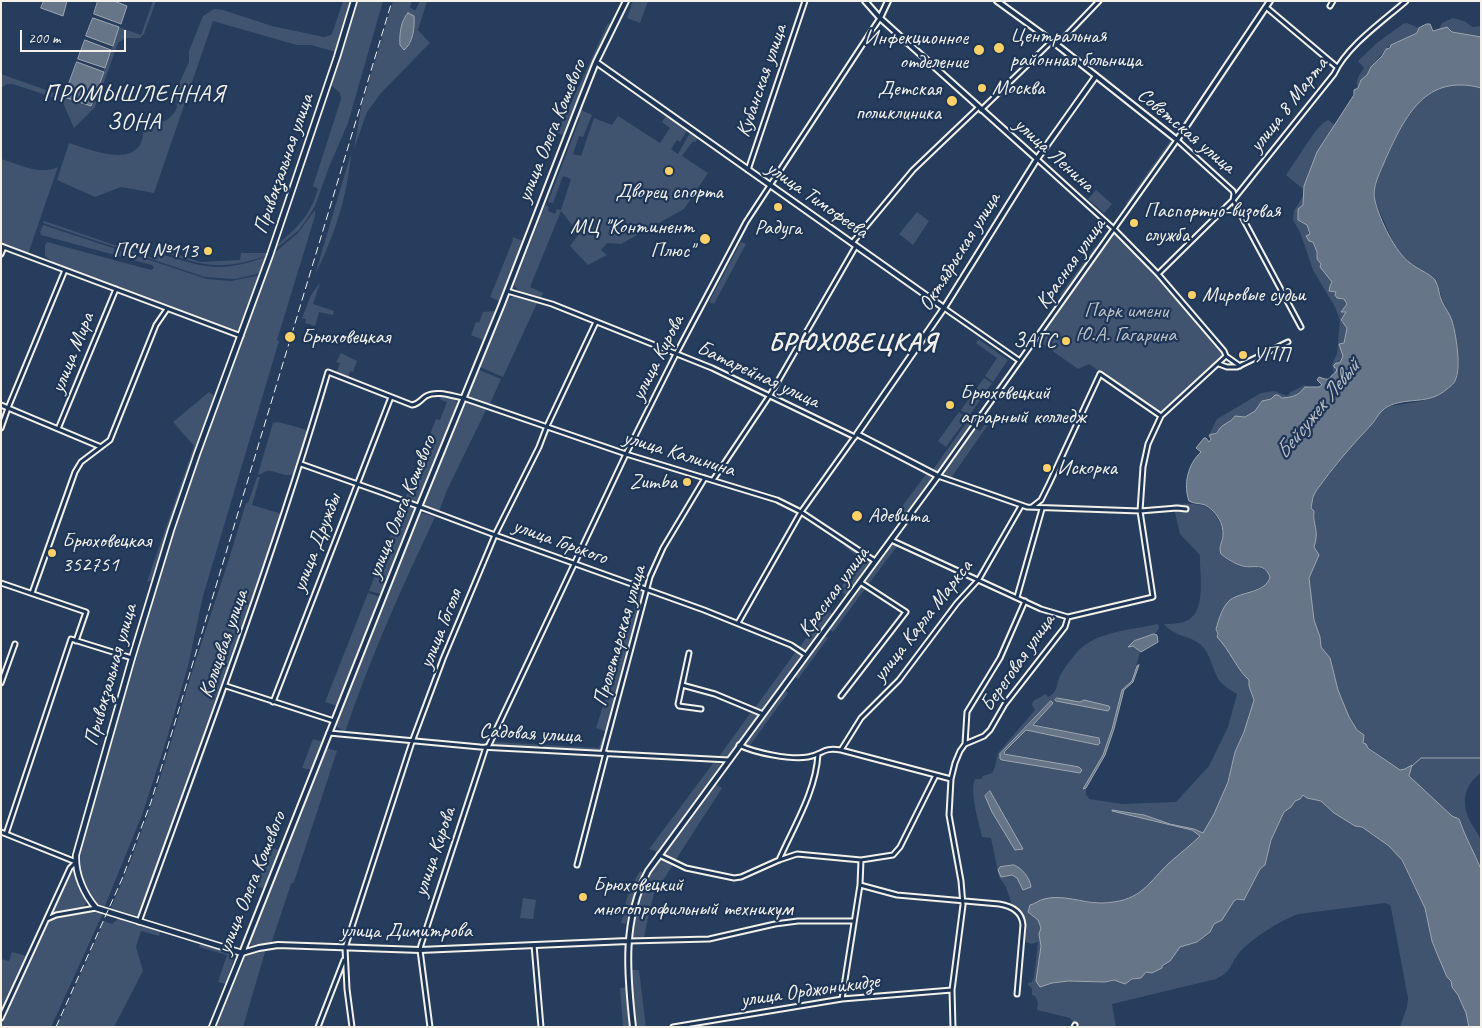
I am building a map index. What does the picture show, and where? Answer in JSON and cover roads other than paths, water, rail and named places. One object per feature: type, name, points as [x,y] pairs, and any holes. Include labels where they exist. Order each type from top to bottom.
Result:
[{"type":"main road","name":"Привокзальная улица","points":[[76,862],[79,845],[132,658],[192,467],[241,336],[337,57],[354,1]]},
{"type":"main road","points":[[76,862],[79,876],[88,898],[96,908],[242,953]]},
{"type":"main road","name":"улица Олега Кошевого","points":[[212,1027],[242,953]]},
{"type":"street","name":"улица Олега Кошевого","points":[[242,953],[507,291],[596,62],[626,1]]},
{"type":"street","name":"Кубанская улица","points":[[748,170],[805,1]]},
{"type":"street","name":"улица Ленина","points":[[865,1],[880,18],[1114,229],[1158,274],[1224,351],[1226,356],[1240,366]]},
{"type":"street","name":"улица Кирова","points":[[430,1027],[420,950],[426,926],[487,747],[626,454],[676,354],[746,222],[880,18],[888,1]]},
{"type":"street","name":"Советская улица","points":[[996,1],[1058,45],[1177,140],[1233,191],[1233,200],[1301,327]]},
{"type":"street","points":[[1058,45],[1099,1]]},
{"type":"street","points":[[1330,6],[1333,1]]},
{"type":"street","name":"улица 8 Марта","points":[[1158,274],[1233,200],[1334,74],[1337,67],[1359,43],[1406,1]]},
{"type":"street","points":[[1267,3],[1337,67]]},
{"type":"street","name":"Красная улица","points":[[632,1027],[628,979],[628,941],[640,889],[648,871],[938,476],[1177,140],[1267,3]]},
{"type":"street","points":[[713,480],[770,395],[854,244],[913,170],[1052,41]]},
{"type":"street","name":"улица Тимофеева","points":[[596,62],[1020,360]]},
{"type":"street","name":"Октябрьская улица","points":[[738,623],[801,512],[944,308],[1037,159],[1096,76]]},
{"type":"street","points":[[1,254],[3,247],[241,336]]},
{"type":"street","points":[[1,428],[65,270]]},
{"type":"street","name":"улица Мира","points":[[58,429],[116,289]]},
{"type":"street","name":"Батарейная улица","points":[[507,291],[546,302],[712,368],[856,435],[938,476],[1021,506],[1042,509],[1140,511],[1186,509]]},
{"type":"street","points":[[32,593],[75,472],[81,462],[108,442],[112,435],[156,325],[167,309]]},
{"type":"street","name":"улица Гоголя","points":[[352,1027],[344,959],[345,948],[412,742],[443,659],[495,535],[539,447],[596,322]]},
{"type":"street","points":[[1219,364],[1231,368],[1240,366],[1288,342]]},
{"type":"street","name":"Береговая улица","points":[[965,744],[984,736],[990,730],[1005,704],[1065,626],[1068,617],[1153,597],[1140,511],[1146,453],[1161,416],[1226,356]]},
{"type":"street","name":"улица Калинина","points":[[328,372],[414,405],[433,394],[463,398],[626,454],[769,497],[801,512],[875,561]]},
{"type":"street","name":"Кольцевая улица","points":[[139,922],[226,686],[301,464],[328,372]]},
{"type":"street","points":[[1031,508],[1041,500],[1100,374],[1161,416]]},
{"type":"street","name":"улица Дружбы","points":[[273,702],[391,397]]},
{"type":"street","points":[[1,405],[101,447]]},
{"type":"street","name":"улица Горького","points":[[301,464],[384,492],[419,507],[738,623],[791,645],[806,656]]},
{"type":"street","name":"Пролетарская улица","points":[[577,865],[646,589],[663,548],[705,478]]},
{"type":"street","name":"улица Карла Маркса","points":[[841,750],[861,718],[899,680],[957,602],[979,579],[1021,506]]},
{"type":"street","points":[[1016,596],[1042,509]]},
{"type":"street","points":[[891,540],[1016,596],[1025,602],[1054,614],[1068,617]]},
{"type":"street","points":[[1,582],[86,612],[76,640]]},
{"type":"street","points":[[841,696],[906,612],[860,582]]},
{"type":"street","points":[[953,1027],[952,990],[963,900],[960,874],[949,823],[951,779],[958,755],[965,744],[968,712],[1000,658],[1025,602]]},
{"type":"street","points":[[6,834],[71,639],[132,658]]},
{"type":"street","points":[[1,684],[15,644]]},
{"type":"street","points":[[689,653],[678,705],[701,709]]},
{"type":"street","points":[[682,685],[715,694],[763,714]]},
{"type":"street","points":[[226,686],[334,722]]},
{"type":"street","name":"Садовая улица","points":[[330,733],[412,742],[729,760]]},
{"type":"street","points":[[740,746],[757,752],[800,757],[818,754],[825,749],[841,750],[951,779]]},
{"type":"street","points":[[779,860],[809,794],[818,754]]},
{"type":"street","points":[[659,855],[686,868],[730,878],[741,877],[779,860],[801,854],[861,860],[893,855],[896,853],[936,775]]},
{"type":"street","points":[[1,832],[76,862]]},
{"type":"street","points":[[842,999],[860,885],[861,860]]},
{"type":"street","name":"Привокзальная улица","points":[[1,1018],[70,868],[76,862]]},
{"type":"street","points":[[860,885],[897,895],[963,900],[1004,905],[1013,908],[1022,917],[1017,994]]},
{"type":"street","points":[[84,910],[88,905],[88,898]]},
{"type":"street","points":[[46,919],[56,915],[96,908]]},
{"type":"street","name":"улица Димитрова","points":[[242,953],[274,946],[420,950],[709,939],[792,921],[854,921]]},
{"type":"street","points":[[534,945],[541,1027]]},
{"type":"street","name":"улица Гоголя","points":[[318,1027],[344,959]]},
{"type":"street","name":"улица Орджоникидзе","points":[[673,1027],[842,999],[952,990]]},
{"type":"water","points":[[44,1],[67,1],[63,16],[41,8]]},
{"type":"water","points":[[98,1],[114,1],[127,6],[121,24],[94,14]]},
{"type":"water","points":[[408,13],[414,16],[414,30],[410,44],[404,50],[400,45],[400,32]]},
{"type":"water","points":[[93,18],[119,27],[113,46],[86,36]]},
{"type":"water","name":"Бейсужек Левый","points":[[1430,24],[1433,31],[1447,27],[1452,32],[1481,37],[1481,88],[1462,85],[1446,87],[1432,92],[1420,102],[1410,113],[1393,142],[1377,179],[1374,196],[1384,226],[1404,258],[1435,280],[1442,302],[1454,326],[1457,373],[1454,383],[1440,394],[1425,399],[1402,402],[1384,409],[1343,456],[1316,491],[1311,508],[1314,511],[1316,532],[1314,547],[1319,555],[1309,578],[1314,620],[1320,637],[1321,647],[1330,658],[1338,690],[1349,717],[1357,730],[1364,735],[1363,743],[1400,770],[1412,765],[1409,776],[1452,816],[1459,819],[1481,869],[1481,1027],[1469,1027],[1466,1013],[1452,987],[1451,981],[1447,977],[1432,941],[1425,908],[1402,860],[1389,846],[1362,827],[1355,826],[1334,813],[1321,801],[1307,798],[1303,795],[1284,812],[1271,840],[1265,865],[1260,869],[1244,900],[1237,899],[1234,901],[1222,920],[1214,924],[1210,932],[1197,942],[1180,947],[1170,961],[1162,966],[1162,968],[1152,973],[1146,972],[1141,978],[1132,979],[1125,984],[1114,980],[1105,982],[1068,981],[1040,987],[1036,981],[1041,946],[1039,934],[1041,928],[1038,920],[1028,912],[1030,905],[1051,898],[1101,903],[1124,900],[1140,892],[1200,836],[1192,830],[1112,810],[1144,815],[1203,833],[1214,814],[1228,782],[1235,752],[1244,732],[1254,700],[1249,680],[1217,637],[1216,629],[1223,610],[1230,600],[1259,589],[1268,582],[1270,577],[1265,569],[1261,567],[1246,567],[1231,561],[1221,554],[1223,530],[1220,522],[1209,507],[1189,501],[1187,495],[1188,475],[1193,462],[1201,452],[1196,448],[1204,438],[1209,442],[1211,439],[1209,435],[1217,433],[1221,427],[1235,416],[1245,417],[1255,411],[1262,401],[1271,399],[1275,395],[1282,398],[1295,396],[1305,387],[1319,387],[1322,385],[1317,380],[1319,377],[1329,379],[1336,372],[1337,369],[1334,365],[1340,363],[1343,356],[1339,344],[1344,343],[1347,328],[1341,320],[1346,312],[1341,312],[1347,304],[1344,299],[1337,298],[1336,292],[1329,291],[1332,282],[1320,267],[1321,264],[1317,259],[1317,252],[1313,242],[1309,241],[1306,236],[1310,234],[1307,225],[1298,220],[1298,209],[1303,205],[1304,186],[1317,152],[1354,95],[1354,90],[1358,88],[1361,80],[1367,75],[1386,49],[1417,33],[1419,28]]},
{"type":"water","points":[[85,40],[111,50],[105,68],[78,59]]},
{"type":"water","points":[[77,62],[104,72],[91,106],[64,97]]},
{"type":"water","points":[[1154,634],[1157,635],[1158,642],[1141,652],[1133,646],[1128,647],[1134,641]]},
{"type":"water","points":[[1139,665],[1133,682],[1124,690],[1105,755],[1086,788],[1083,789],[1103,755],[1122,690],[1132,681]]},
{"type":"water","points":[[1057,698],[1080,702],[1084,700],[1109,706],[1110,708],[1108,711],[1056,701]]},
{"type":"water","points":[[1051,701],[1053,703],[1033,725],[1099,738],[1100,743],[1098,745],[1026,730],[1004,754],[1079,767],[1082,770],[1080,773],[1000,759],[1000,754]]},
{"type":"water","points":[[990,791],[1023,849],[1015,850],[992,812],[985,796]]},
{"type":"water","points":[[1014,865],[1025,874],[1031,887],[1023,890],[1017,878],[1012,875],[1001,877],[998,870],[1000,867]]},
{"type":"waterway","points":[[1412,766],[1421,758],[1481,758]]},
{"type":"railway","points":[[56,1027],[122,879],[151,802],[392,1]]},
{"type":"place","name":"Центральная районная больница","points":[[999,48]]},
{"type":"place","name":"Инфекционное отделение","points":[[979,50]]},
{"type":"place","name":"Москва","points":[[982,88]]},
{"type":"place","name":"Детская поликлиника","points":[[952,101]]},
{"type":"place","name":"Дворец спорта","points":[[669,171]]},
{"type":"place","name":"Радуга","points":[[778,207]]},
{"type":"place","name":"Паспортно-визовая служба","points":[[1134,223]]},
{"type":"place","name":"МЦ \"Континент Плюс\"","points":[[705,239]]},
{"type":"place","name":"ПСЧ №113","points":[[208,251]]},
{"type":"place","name":"Мировые судьи","points":[[1192,295]]},
{"type":"place","name":"Брюховецкая","points":[[290,337]]},
{"type":"place","name":"ЗАГС","points":[[1066,341]]},
{"type":"place","name":"УПП","points":[[1243,355]]},
{"type":"place","name":"Брюховецкий аграрный колледж","points":[[950,405]]},
{"type":"place","name":"Искорка","points":[[1047,468]]},
{"type":"place","name":"Zumba","points":[[687,482]]},
{"type":"place","name":"Адевита","points":[[857,516]]},
{"type":"place","name":"Брюховецкая 352751","points":[[52,553]]},
{"type":"place","name":"Брюховецкий многопрофильный техникум","points":[[583,897]]},
{"type":"district","name":"ПРОМЫШЛЕННАЯ ЗОНА","points":[[134,109]]},
{"type":"district","name":"БРЮХОВЕЦКАЯ","points":[[853,343]]},
{"type":"park label","name":"Парк имени Ю.А. Гагарина","points":[[1126,323]]}]
